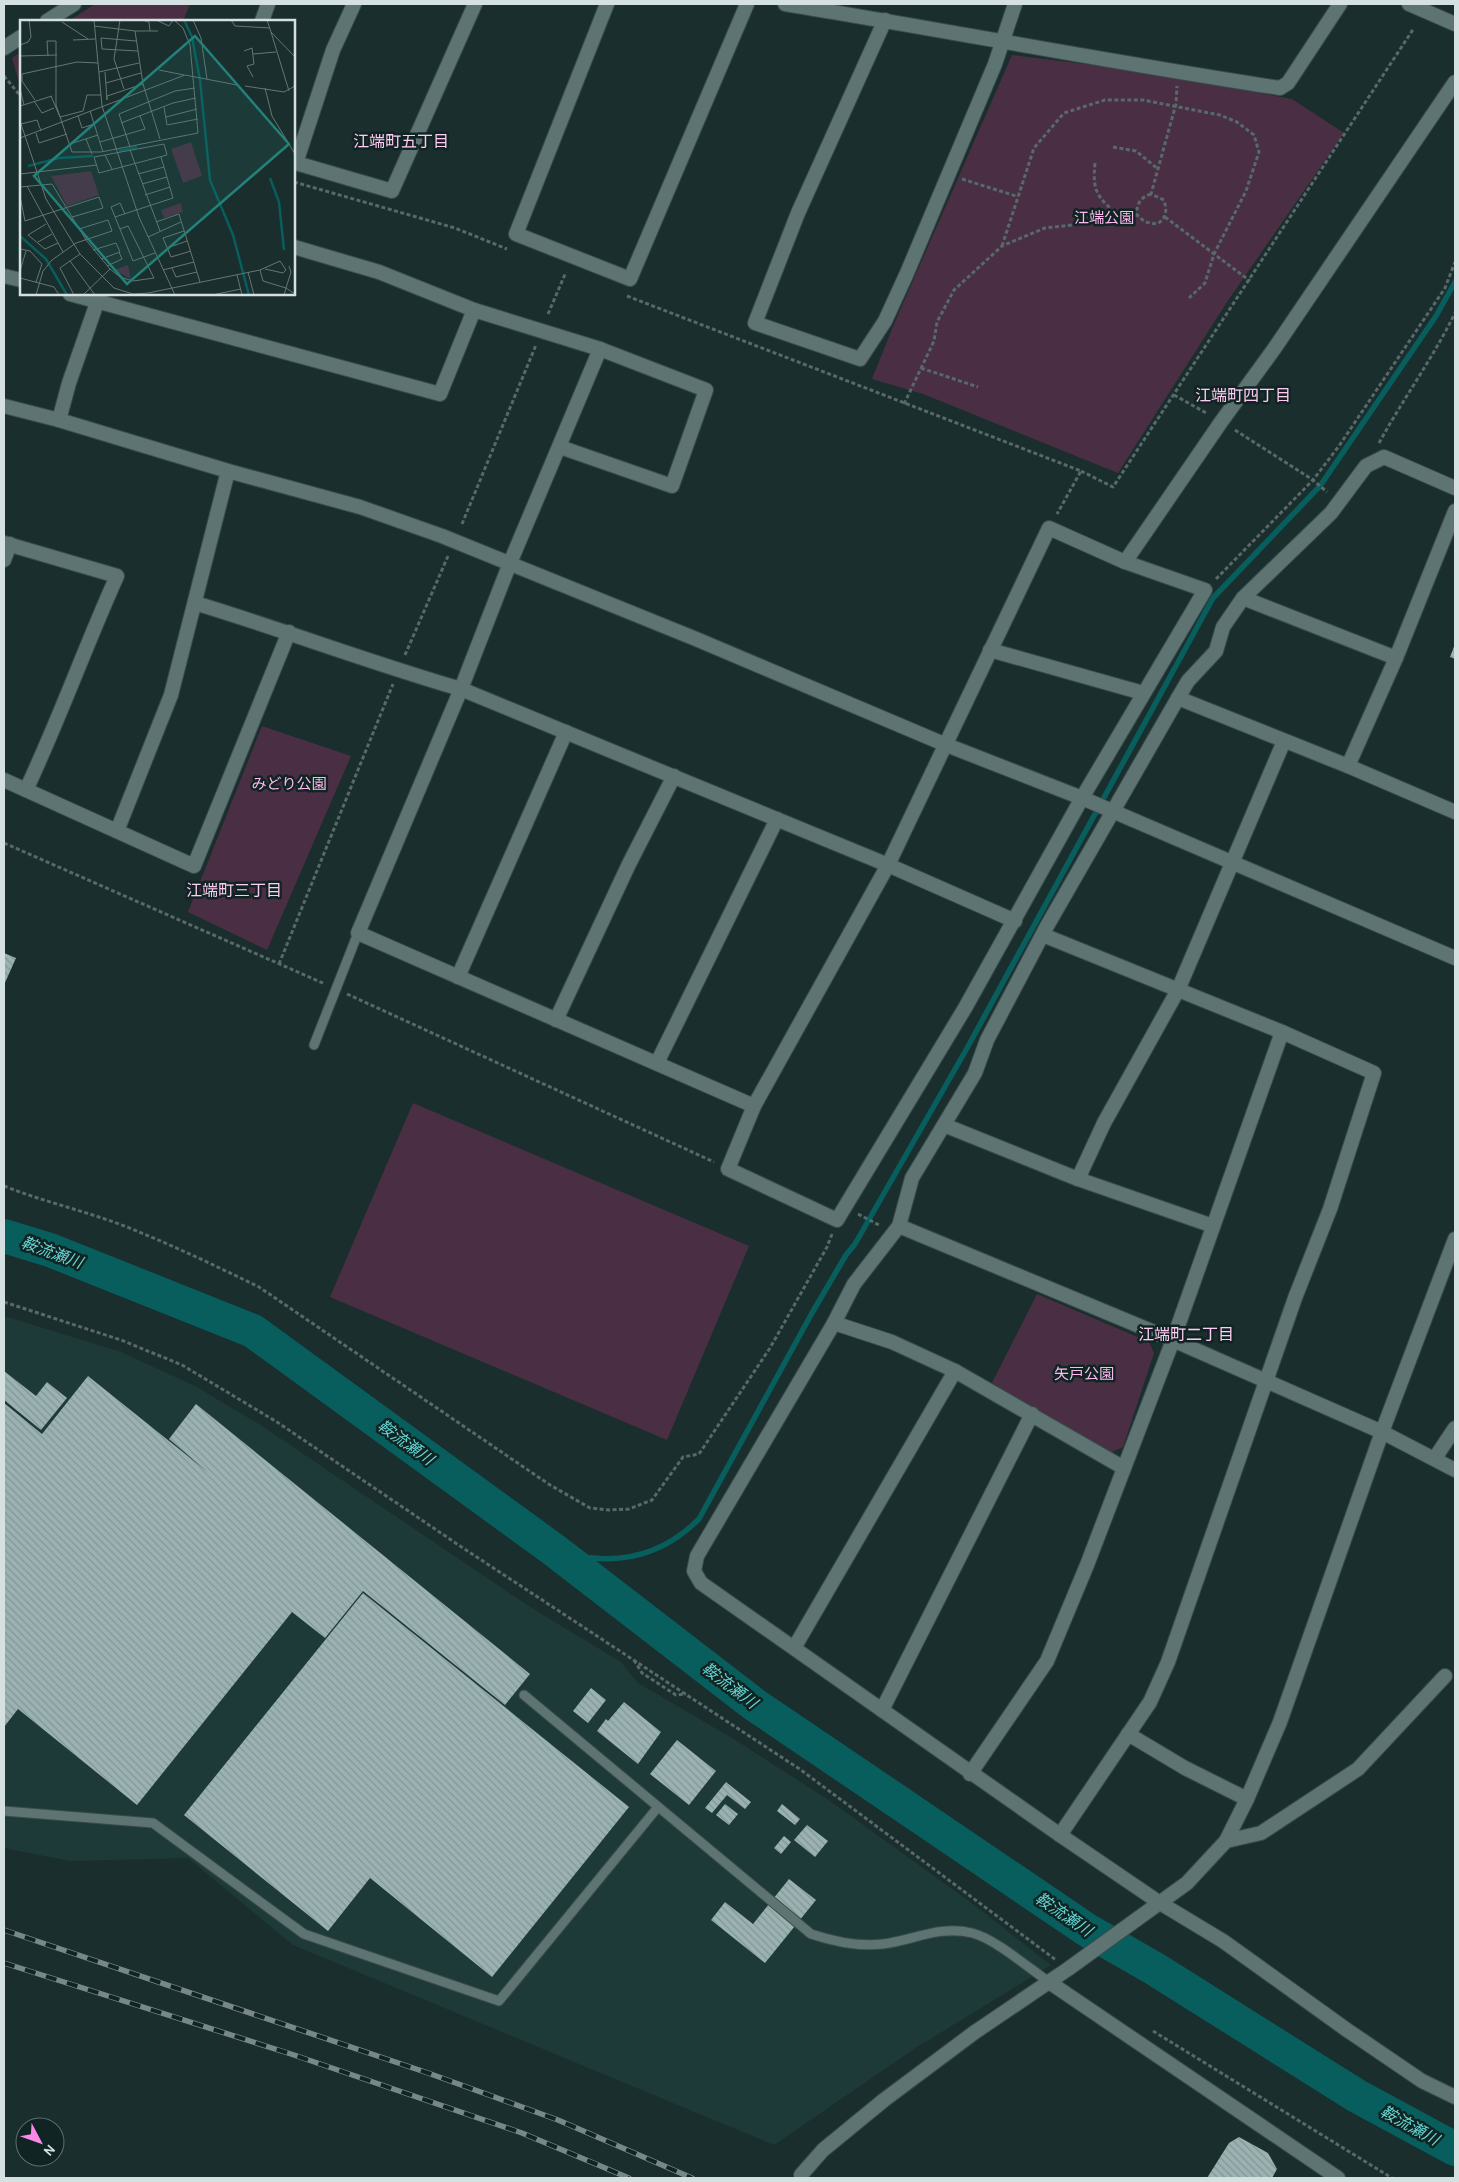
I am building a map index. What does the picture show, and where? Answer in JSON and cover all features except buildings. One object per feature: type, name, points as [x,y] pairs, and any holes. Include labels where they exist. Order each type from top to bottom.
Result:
[{"type":"street","points":[[49,20],[74,4]]},
{"type":"street","points":[[262,20],[268,4]]},
{"type":"street","points":[[354,4],[333,50],[297,148],[296,163],[392,191],[475,4]]},
{"type":"street","points":[[606,4],[516,234],[630,279],[747,4]]},
{"type":"street","points":[[785,4],[1280,88],[1288,83],[1340,4]]},
{"type":"street","points":[[886,20],[798,213],[755,323],[860,359],[885,322],[995,64],[1015,4]]},
{"type":"street","points":[[1410,4],[1455,24]]},
{"type":"street","points":[[4,48],[20,38]]},
{"type":"street","points":[[1125,562],[1221,422],[1274,349],[1455,82]]},
{"type":"street","points":[[295,247],[379,272],[474,310],[600,349],[706,390],[672,486],[560,447]]},
{"type":"street","points":[[4,276],[20,280]]},
{"type":"street","points":[[80,295],[99,297],[440,394],[474,310]]},
{"type":"street","points":[[59,420],[69,384],[99,297]]},
{"type":"street","points":[[600,349],[510,563],[461,689],[358,933],[754,1106]]},
{"type":"street","points":[[4,406],[59,420],[228,471],[360,507],[510,563],[944,744],[1084,800],[1455,958]]},
{"type":"street","points":[[1455,488],[1384,457],[1366,466],[1331,513],[1243,598],[1223,627],[1216,651],[1188,681],[1043,936],[987,1040],[974,1072],[912,1178],[899,1226],[854,1284],[834,1322],[697,1556],[694,1571],[701,1583],[970,1774],[1060,1835],[1156,1906],[1223,1941],[1422,2081],[1455,2097]]},
{"type":"street","points":[[117,831],[171,695],[228,471]]},
{"type":"street","points":[[1348,766],[1396,658],[1455,511]]},
{"type":"street","points":[[1049,528],[1125,562],[1205,590],[1143,694],[1015,921],[838,1220],[728,1169],[754,1106],[888,864],[1049,528]]},
{"type":"street","points":[[4,560],[7,543],[117,576],[85,648],[43,754],[26,790]]},
{"type":"street","points":[[1243,598],[1396,658]]},
{"type":"street","points":[[195,603],[288,632],[398,671],[461,689],[888,864],[1015,921]]},
{"type":"street","points":[[4,780],[194,866],[288,632]]},
{"type":"street","points":[[990,650],[1143,694]]},
{"type":"street","points":[[1178,698],[1348,766],[1455,812]]},
{"type":"street","points":[[458,977],[566,732]]},
{"type":"street","points":[[1078,1179],[1104,1123],[1178,990],[1284,741]]},
{"type":"street","points":[[556,1020],[629,864],[674,776]]},
{"type":"street","points":[[657,1063],[777,819]]},
{"type":"street","points":[[1043,936],[1282,1032],[1374,1072],[1330,1209],[1265,1381],[1168,1662],[1150,1702],[1060,1835]]},
{"type":"street","points":[[970,1774],[1047,1661],[1087,1565],[1173,1340],[1282,1032]]},
{"type":"street","points":[[944,1125],[1078,1179],[1213,1226]]},
{"type":"street","points":[[899,1226],[1173,1340],[1382,1432],[1455,1470]]},
{"type":"street","points":[[801,2175],[823,2150],[884,2100],[975,2032],[1068,1969],[1186,1883],[1226,1841],[1248,1799],[1280,1722],[1382,1432],[1455,1239]]},
{"type":"street","points":[[834,1322],[892,1342],[956,1371],[1124,1468]]},
{"type":"street","points":[[794,1648],[956,1371]]},
{"type":"street","points":[[882,1710],[1032,1414]]},
{"type":"street","points":[[1434,1458],[1455,1428]]},
{"type":"street","points":[[1226,1841],[1261,1833],[1358,1769],[1445,1676]]},
{"type":"street","points":[[1128,1734],[1185,1768],[1248,1799]]},
{"type":"street","points":[[1049,1982],[1338,2178]]},
{"type":"lane","points":[[314,1045],[358,933]]},
{"type":"lane","points":[[524,1695],[811,1934],[834,1942],[861,1945],[883,1944],[950,1929],[974,1933],[995,1944],[1049,1982]]},
{"type":"lane","points":[[4,1811],[153,1824],[304,1934],[499,2001],[658,1808]]},
{"type":"path","points":[[622,294],[1081,471],[1113,487],[1414,28]]},
{"type":"path","points":[[1151,194],[1176,105],[1177,72]]},
{"type":"path","points":[[4,76],[20,94]]},
{"type":"path","points":[[1002,246],[1016,196],[1034,148],[1064,113],[1105,100],[1143,100],[1220,115],[1237,122],[1254,135],[1259,152],[1246,191],[1214,254],[1205,283],[1189,298]]},
{"type":"path","points":[[1113,147],[1136,150],[1158,169]]},
{"type":"path","points":[[1095,163],[1094,180],[1097,195],[1120,217]]},
{"type":"path","points":[[948,174],[1016,196]]},
{"type":"path","points":[[295,182],[454,228],[510,250]]},
{"type":"path","points":[[904,404],[934,341],[937,322],[954,290],[1002,246],[1045,228],[1098,222],[1120,217],[1137,215],[1145,222],[1153,224],[1160,222],[1165,217],[1164,200],[1151,194],[1146,195],[1137,205],[1137,215]]},
{"type":"path","points":[[1165,217],[1250,280]]},
{"type":"path","points":[[1205,590],[1313,480],[1339,446],[1445,288],[1455,262]]},
{"type":"path","points":[[557,268],[576,276]]},
{"type":"path","points":[[548,314],[566,272]]},
{"type":"path","points":[[1366,466],[1395,414],[1445,335],[1455,314]]},
{"type":"path","points":[[462,524],[536,346]]},
{"type":"path","points":[[921,368],[978,387]]},
{"type":"path","points":[[1264,448],[1313,480],[1333,497]]},
{"type":"path","points":[[1049,528],[1081,471]]},
{"type":"path","points":[[279,964],[398,671],[449,555]]},
{"type":"path","points":[[4,843],[336,989],[728,1169]]},
{"type":"path","points":[[4,1186],[26,1195],[126,1227],[210,1263],[259,1287],[550,1486],[590,1508],[609,1510],[629,1509],[652,1500],[683,1457],[699,1454],[770,1348],[827,1247],[838,1220]]},
{"type":"path","points":[[858,1214],[884,1228]]},
{"type":"path","points":[[4,1302],[121,1340],[182,1365],[277,1422],[463,1548],[801,1770],[1068,1969]]},
{"type":"path","points":[[632,1658],[642,1673],[676,1695],[687,1694]]},
{"type":"path","points":[[1148,2028],[1392,2178]]},
{"type":"shaded area","points":[[4,1316],[121,1352],[193,1385],[259,1424],[527,1605],[621,1662],[638,1683],[737,1741],[830,1801],[973,1904],[1051,1965],[914,2049],[774,2145],[293,1945],[188,1858],[70,1861],[4,1848]]},
{"type":"green space","points":[[95,4],[190,4],[183,20],[71,20]]},
{"type":"green space","points":[[20,53],[20,86],[12,58]]},
{"type":"green space","name":"江端公園","points":[[1012,55],[1141,71],[1292,99],[1344,133],[1227,302],[1118,473],[923,394],[872,379],[894,324]]},
{"type":"green space","name":"みどり公園","points":[[262,726],[351,756],[267,950],[188,912]]},
{"type":"green space","points":[[413,1103],[749,1246],[667,1440],[330,1297]]},
{"type":"green space","name":"矢戸公園","points":[[1037,1294],[1149,1342],[1154,1353],[1123,1447],[1110,1453],[992,1383]]},
{"type":"waterway","points":[[554,1550],[593,1558],[623,1558],[664,1545],[676,1538],[699,1519],[812,1313],[846,1255],[855,1244],[966,1050],[1213,598],[1320,486],[1436,316],[1455,282]]},
{"type":"waterway","name":"鞍流瀬川","points":[[4,1236],[50,1250],[253,1331],[554,1550],[755,1705],[1087,1930],[1155,1969],[1357,2096],[1455,2149]]},
{"type":"railway","points":[[4,1930],[428,2073],[558,2120],[692,2178]]},
{"type":"railway","points":[[4,1963],[291,2054],[522,2133],[629,2178]]},
{"type":"district","name":"江端町五丁目","points":[[401,141]]},
{"type":"district","name":"江端町四丁目","points":[[1243,395]]},
{"type":"district","name":"江端町三丁目","points":[[234,890]]},
{"type":"district","name":"江端町二丁目","points":[[1186,1334]]}]
